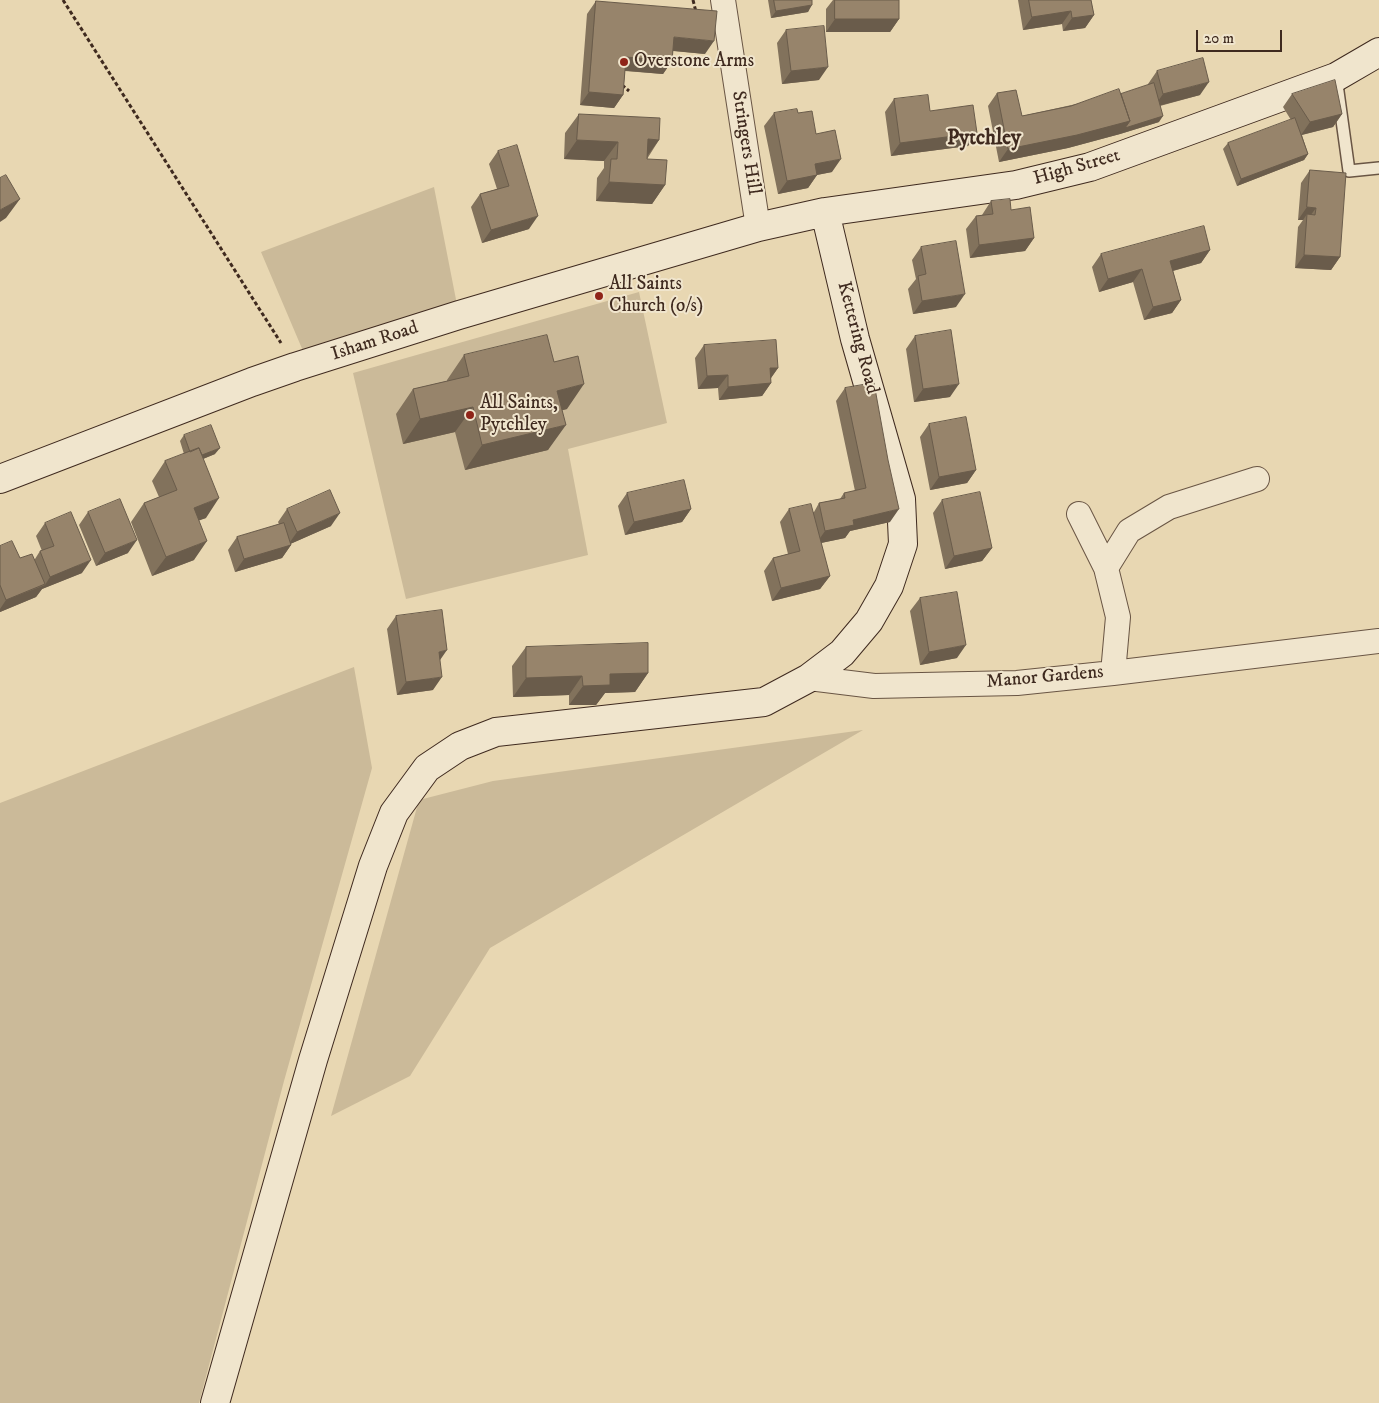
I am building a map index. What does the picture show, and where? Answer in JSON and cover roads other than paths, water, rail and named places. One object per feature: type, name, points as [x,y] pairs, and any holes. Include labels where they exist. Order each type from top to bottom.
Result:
[{"type":"street","name":"Stringers Hill","points":[[723,0],[758,227]]},
{"type":"street","name":"High Street","points":[[758,227],[825,212],[1016,185],[1090,167],[1336,77],[1379,52]]},
{"type":"street","name":"Kettering Road","points":[[214,1403],[313,1060],[373,866],[394,813],[427,768],[460,746],[496,732],[764,702],[809,678],[842,652],[869,621],[889,586],[903,544],[901,499],[855,339],[825,212]]},
{"type":"street","name":"Isham Road","points":[[0,479],[252,382],[296,367],[459,315],[758,227]]},
{"type":"street","points":[[1106,568],[1129,531],[1169,507],[1257,479]]},
{"type":"street","name":"Manor Gardens","points":[[809,678],[874,686],[1017,684],[1112,673],[1118,617],[1106,568],[1079,514]]},
{"type":"street","points":[[1112,673],[1379,641]]},
{"type":"lane","points":[[1336,77],[1349,171],[1379,168]]},
{"type":"place","name":"Overstone Arms","points":[[624,62]]},
{"type":"place","name":"All Saints Church (o/s)","points":[[599,296]]},
{"type":"place","name":"All Saints, Pytchley","points":[[470,415]]},
{"type":"district","name":"Pytchley","points":[[984,140]]}]
